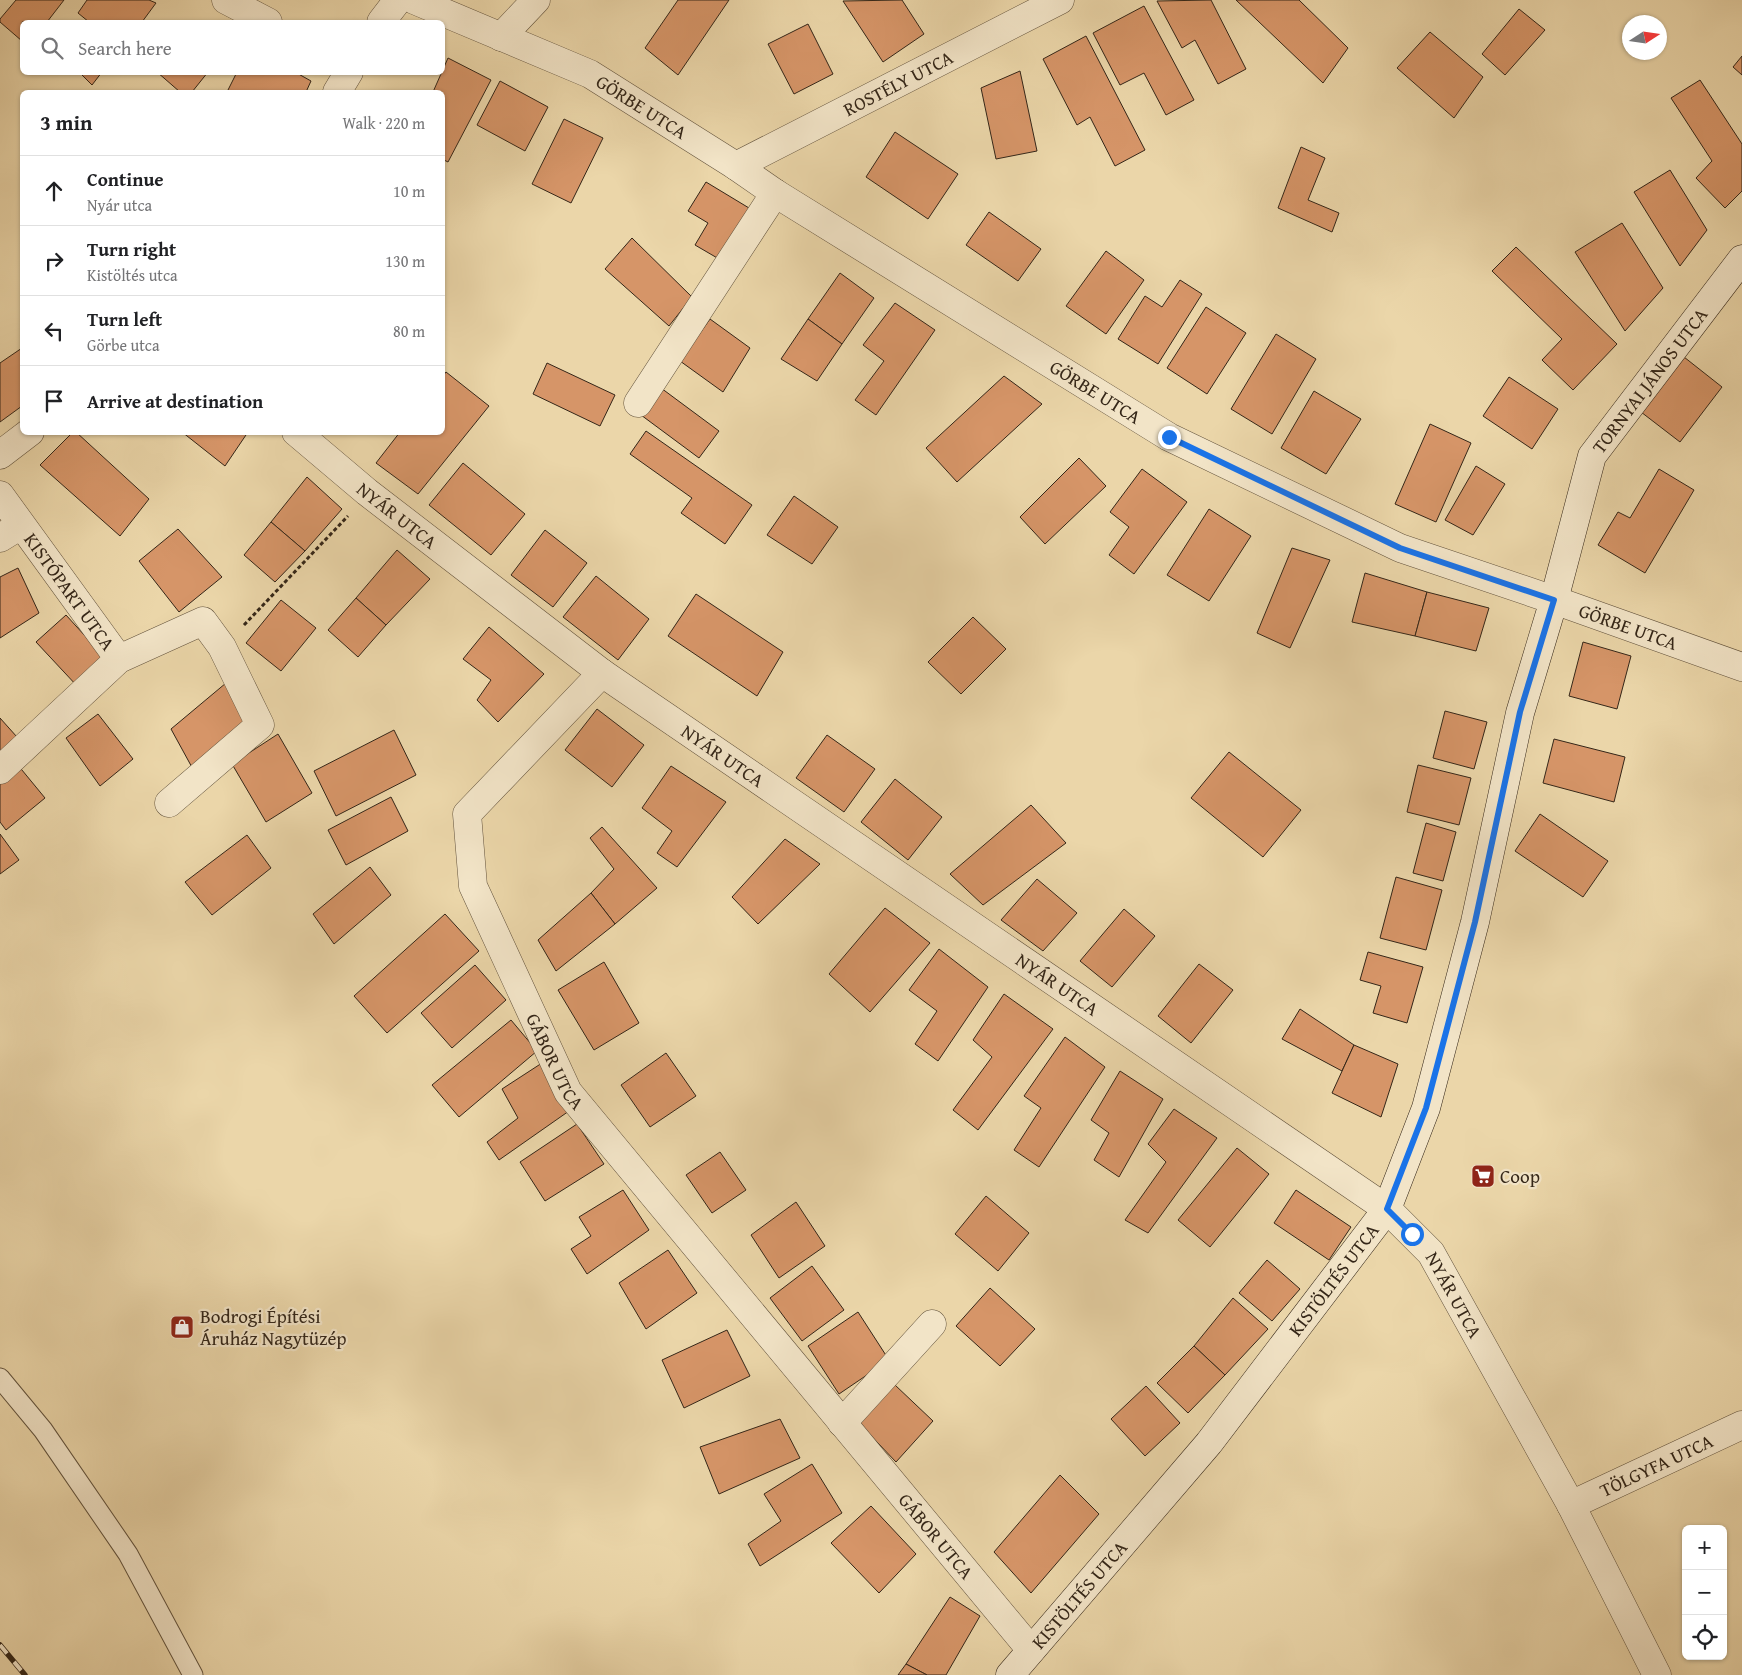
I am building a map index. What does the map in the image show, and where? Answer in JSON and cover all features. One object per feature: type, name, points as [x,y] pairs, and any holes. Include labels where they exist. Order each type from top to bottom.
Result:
[{"type":"street","points":[[226,0],[264,20]]},
{"type":"street","points":[[383,20],[398,0]]},
{"type":"street","name":"GÖRBE UTCA","points":[[414,0],[590,74],[736,166],[775,193],[1169,437],[1400,548],[1742,667]]},
{"type":"street","points":[[501,37],[536,0]]},
{"type":"street","name":"ROSTÉLY UTCA","points":[[736,166],[1060,0]]},
{"type":"street","points":[[338,90],[347,75]]},
{"type":"street","points":[[638,402],[775,193]]},
{"type":"street","name":"TORNYAI JÁNOS UTCA","points":[[1554,600],[1592,456],[1742,259]]},
{"type":"street","points":[[0,455],[26,435]]},
{"type":"street","name":"NYÁR UTCA","points":[[300,435],[367,492],[602,672],[1387,1209],[1431,1253],[1571,1505],[1657,1675]]},
{"type":"street","name":"KISTÓPART UTCA","points":[[0,496],[11,531],[119,659]]},
{"type":"street","name":"KISTÖLTÉS UTCA","points":[[1010,1675],[1209,1443],[1387,1209],[1426,1108],[1475,922],[1520,712],[1554,600]]},
{"type":"street","points":[[0,770],[119,659],[203,621],[222,647],[260,726],[169,803]]},
{"type":"street","name":"GÁBOR UTCA","points":[[602,672],[467,814],[474,886],[568,1092],[1031,1650]]},
{"type":"street","points":[[842,1422],[932,1324]]},
{"type":"street","name":"TÖLGYFA UTCA","points":[[1571,1505],[1742,1425]]},
{"type":"lane","points":[[0,1378],[43,1430],[128,1554],[193,1675]]},
{"type":"path","points":[[222,647],[349,515],[367,492]]},
{"type":"building","points":[[16,0],[64,0],[49,20],[20,20],[20,39],[0,22],[0,19]]},
{"type":"building","points":[[87,0],[149,0],[156,3],[143,20],[87,20],[78,13]]},
{"type":"building","points":[[678,0],[729,0],[678,75],[645,48]]},
{"type":"building","points":[[902,0],[924,34],[883,62],[843,1]]},
{"type":"building","points":[[1211,0],[1246,69],[1218,84],[1195,40],[1182,48],[1157,1]]},
{"type":"building","points":[[1236,0],[1299,0],[1348,48],[1323,83]]},
{"type":"building","points":[[1144,6],[1194,100],[1166,115],[1144,73],[1120,85],[1093,33]]},
{"type":"building","points":[[1519,9],[1545,30],[1505,75],[1482,54]]},
{"type":"building","points":[[808,24],[833,74],[794,94],[768,44]]},
{"type":"building","points":[[1430,32],[1483,77],[1454,118],[1397,68]]},
{"type":"building","points":[[1086,36],[1145,150],[1115,166],[1090,117],[1077,125],[1043,59]]},
{"type":"building","points":[[1742,56],[1742,75],[1733,67]]},
{"type":"building","points":[[448,58],[491,80],[448,162],[445,160],[445,90],[434,90],[440,75],[445,75],[445,65]]},
{"type":"building","points":[[1020,71],[1037,151],[996,159],[981,88]]},
{"type":"building","points":[[82,75],[100,75],[92,85]]},
{"type":"building","points":[[160,75],[206,75],[194,90],[178,90]]},
{"type":"building","points":[[236,75],[300,75],[311,81],[307,90],[228,90]]},
{"type":"building","points":[[1700,80],[1742,144],[1742,191],[1725,208],[1696,178],[1712,161],[1671,98]]},
{"type":"building","points":[[500,81],[548,107],[525,151],[477,125]]},
{"type":"building","points":[[564,119],[603,138],[571,203],[532,184]]},
{"type":"building","points":[[895,132],[958,174],[928,219],[866,177]]},
{"type":"building","points":[[1301,147],[1325,158],[1308,200],[1339,213],[1332,232],[1278,208]]},
{"type":"building","points":[[1670,170],[1707,230],[1680,266],[1634,192]]},
{"type":"building","points":[[706,182],[749,208],[719,259],[695,245],[708,223],[688,211]]},
{"type":"building","points":[[989,212],[1041,249],[1018,281],[966,245]]},
{"type":"building","points":[[1622,223],[1663,288],[1625,331],[1575,252]]},
{"type":"building","points":[[632,238],[692,297],[669,326],[605,269]]},
{"type":"building","points":[[1516,247],[1617,344],[1573,390],[1542,360],[1562,339],[1492,271]]},
{"type":"building","points":[[1106,251],[1144,280],[1106,334],[1066,306]]},
{"type":"building","points":[[840,273],[874,298],[842,344],[808,319]]},
{"type":"building","points":[[1180,280],[1202,294],[1158,364],[1118,339],[1145,296],[1162,307]]},
{"type":"building","points":[[895,303],[935,330],[876,415],[855,400],[884,361],[863,345]]},
{"type":"building","points":[[1206,307],[1246,333],[1207,394],[1167,368]]},
{"type":"building","points":[[710,319],[750,348],[723,392],[680,361]]},
{"type":"building","points":[[808,319],[842,344],[817,381],[781,359]]},
{"type":"building","points":[[1276,334],[1316,359],[1272,434],[1231,409]]},
{"type":"building","points":[[20,349],[20,407],[0,422],[0,363]]},
{"type":"building","points":[[1684,357],[1722,387],[1680,442],[1641,412]]},
{"type":"building","points":[[547,363],[615,395],[600,426],[533,394]]},
{"type":"building","points":[[446,372],[489,406],[418,494],[376,463],[398,435],[445,435]]},
{"type":"building","points":[[1004,376],[1042,404],[957,482],[926,448]]},
{"type":"building","points":[[1509,377],[1558,409],[1532,449],[1483,416]]},
{"type":"building","points":[[661,388],[719,431],[699,458],[641,415]]},
{"type":"building","points":[[1314,391],[1361,419],[1326,474],[1281,448]]},
{"type":"building","points":[[1430,424],[1471,443],[1436,522],[1395,504]]},
{"type":"building","points":[[646,431],[752,505],[725,544],[681,513],[692,498],[630,454]]},
{"type":"building","points":[[70,435],[79,435],[149,499],[120,536],[40,465]]},
{"type":"building","points":[[186,435],[246,435],[225,466]]},
{"type":"building","points":[[1079,458],[1106,486],[1045,544],[1020,517]]},
{"type":"building","points":[[463,463],[525,514],[491,555],[429,505]]},
{"type":"building","points":[[1476,466],[1505,484],[1473,535],[1445,520]]},
{"type":"building","points":[[1142,469],[1187,502],[1134,574],[1109,555],[1129,527],[1110,512]]},
{"type":"building","points":[[1659,469],[1694,490],[1645,573],[1598,545],[1618,512],[1630,518]]},
{"type":"building","points":[[307,477],[342,509],[305,551],[271,522]]},
{"type":"building","points":[[794,496],[838,527],[812,564],[767,535]]},
{"type":"building","points":[[1209,509],[1251,536],[1209,601],[1167,575]]},
{"type":"building","points":[[271,522],[305,551],[275,582],[244,555]]},
{"type":"building","points":[[178,529],[222,577],[179,612],[139,561]]},
{"type":"building","points":[[545,530],[587,563],[553,607],[511,575]]},
{"type":"building","points":[[1292,548],[1330,560],[1290,648],[1257,633]]},
{"type":"building","points":[[397,550],[430,579],[386,625],[356,598]]},
{"type":"building","points":[[18,568],[39,613],[0,638],[0,577]]},
{"type":"building","points":[[1365,573],[1427,592],[1415,636],[1352,622]]},
{"type":"building","points":[[596,576],[649,619],[618,660],[563,617]]},
{"type":"building","points":[[1427,592],[1489,608],[1476,651],[1415,636]]},
{"type":"building","points":[[696,594],[783,652],[757,696],[668,636]]},
{"type":"building","points":[[356,598],[386,625],[358,657],[328,630]]},
{"type":"building","points":[[281,600],[316,628],[281,671],[246,643]]},
{"type":"building","points":[[66,615],[106,659],[78,687],[36,642]]},
{"type":"building","points":[[973,617],[1006,649],[961,694],[928,662]]},
{"type":"building","points":[[489,627],[544,674],[498,722],[477,700],[491,680],[463,659]]},
{"type":"building","points":[[1583,642],[1631,656],[1617,709],[1569,696]]},
{"type":"building","points":[[226,683],[250,723],[194,771],[171,729]]},
{"type":"building","points":[[597,709],[644,745],[612,787],[565,750]]},
{"type":"building","points":[[1445,711],[1487,722],[1474,769],[1433,758]]},
{"type":"building","points":[[98,714],[133,759],[100,786],[66,738]]},
{"type":"building","points":[[0,718],[17,737],[0,754]]},
{"type":"building","points":[[394,730],[416,775],[336,816],[314,771]]},
{"type":"building","points":[[278,734],[312,793],[266,822],[232,764]]},
{"type":"building","points":[[827,735],[875,769],[844,812],[796,778]]},
{"type":"building","points":[[1554,739],[1625,757],[1614,802],[1543,783]]},
{"type":"building","points":[[1229,752],[1301,810],[1263,857],[1191,798]]},
{"type":"building","points":[[17,764],[45,798],[6,830],[0,822],[0,778]]},
{"type":"building","points":[[1418,765],[1471,778],[1459,825],[1407,812]]},
{"type":"building","points":[[671,766],[726,802],[677,867],[657,853],[672,831],[642,808]]},
{"type":"building","points":[[895,779],[942,817],[908,860],[861,822]]},
{"type":"building","points":[[391,797],[408,831],[346,865],[328,830]]},
{"type":"building","points":[[1031,805],[1066,843],[983,905],[950,874]]},
{"type":"building","points":[[1540,814],[1608,861],[1583,897],[1515,851]]},
{"type":"building","points":[[1426,823],[1456,832],[1443,881],[1413,873]]},
{"type":"building","points":[[602,827],[657,888],[615,924],[591,893],[614,869],[590,838]]},
{"type":"building","points":[[0,834],[19,860],[0,874]]},
{"type":"building","points":[[247,835],[271,868],[212,915],[185,882]]},
{"type":"building","points":[[785,839],[820,864],[758,924],[732,897]]},
{"type":"building","points":[[370,867],[391,895],[334,944],[313,914]]},
{"type":"building","points":[[1396,877],[1442,890],[1426,950],[1380,938]]},
{"type":"building","points":[[1037,879],[1077,913],[1043,951],[1001,920]]},
{"type":"building","points":[[591,893],[615,924],[556,971],[538,940]]},
{"type":"building","points":[[885,908],[930,943],[870,1012],[829,974]]},
{"type":"building","points":[[1124,909],[1155,936],[1112,987],[1080,961]]},
{"type":"building","points":[[445,914],[479,951],[387,1033],[354,996]]},
{"type":"building","points":[[939,949],[988,987],[938,1061],[915,1044],[937,1011],[909,990]]},
{"type":"building","points":[[1368,952],[1423,967],[1407,1023],[1373,1013],[1381,986],[1360,980]]},
{"type":"building","points":[[604,962],[639,1023],[594,1050],[558,990]]},
{"type":"building","points":[[1199,964],[1233,990],[1191,1043],[1158,1016]]},
{"type":"building","points":[[475,965],[506,1000],[452,1048],[421,1013]]},
{"type":"building","points":[[1004,994],[1053,1029],[978,1130],[953,1110],[992,1057],[973,1040]]},
{"type":"building","points":[[1300,1009],[1354,1045],[1342,1071],[1282,1039]]},
{"type":"building","points":[[511,1020],[537,1051],[459,1117],[432,1085]]},
{"type":"building","points":[[1065,1037],[1105,1067],[1039,1167],[1014,1150],[1041,1108],[1024,1096]]},
{"type":"building","points":[[1354,1045],[1398,1064],[1381,1117],[1332,1093]]},
{"type":"building","points":[[666,1053],[696,1096],[650,1127],[621,1085]]},
{"type":"building","points":[[542,1063],[569,1111],[499,1160],[487,1142],[518,1118],[502,1089]]},
{"type":"building","points":[[1120,1071],[1163,1099],[1119,1177],[1094,1160],[1109,1133],[1091,1120]]},
{"type":"building","points":[[1174,1109],[1217,1138],[1148,1233],[1125,1220],[1166,1162],[1148,1144]]},
{"type":"building","points":[[577,1124],[604,1164],[545,1201],[520,1162]]},
{"type":"building","points":[[1237,1148],[1269,1174],[1210,1247],[1178,1220]]},
{"type":"building","points":[[720,1152],[746,1190],[712,1213],[686,1175]]},
{"type":"building","points":[[623,1190],[649,1230],[587,1274],[571,1249],[591,1236],[579,1217]]},
{"type":"building","points":[[1296,1190],[1351,1227],[1329,1260],[1274,1223]]},
{"type":"building","points":[[986,1196],[1029,1233],[998,1271],[955,1234]]},
{"type":"building","points":[[796,1202],[825,1246],[779,1278],[751,1235]]},
{"type":"building","points":[[668,1250],[697,1293],[646,1329],[619,1283]]},
{"type":"building","points":[[1267,1260],[1300,1289],[1272,1321],[1239,1293]]},
{"type":"building","points":[[812,1266],[844,1310],[802,1341],[770,1298]]},
{"type":"building","points":[[990,1288],[1035,1329],[1000,1366],[956,1326]]},
{"type":"building","points":[[1233,1298],[1268,1329],[1225,1375],[1194,1346]]},
{"type":"building","points":[[858,1312],[889,1360],[839,1394],[808,1346]]},
{"type":"building","points":[[727,1330],[750,1376],[684,1408],[662,1360]]},
{"type":"building","points":[[1194,1346],[1225,1375],[1188,1413],[1157,1383]]},
{"type":"building","points":[[895,1385],[933,1421],[896,1462],[858,1422]]},
{"type":"building","points":[[1146,1386],[1180,1423],[1145,1456],[1111,1419]]},
{"type":"building","points":[[780,1419],[800,1458],[719,1494],[700,1447]]},
{"type":"building","points":[[812,1464],[842,1513],[760,1566],[748,1544],[781,1521],[764,1494]]},
{"type":"building","points":[[1060,1475],[1099,1514],[1031,1593],[994,1552]]},
{"type":"building","points":[[871,1506],[916,1554],[879,1593],[831,1543]]},
{"type":"building","points":[[950,1597],[980,1616],[946,1675],[927,1675],[906,1664]]},
{"type":"building","points":[[906,1664],[927,1675],[898,1675]]},
{"type":"railway","points":[[0,1645],[25,1675]]},
{"type":"place","name":"Coop","points":[[1483,1176]]},
{"type":"place","name":"Bodrogi Építési Áruház Nagytüzép","points":[[182,1327]]},
{"type":"route","points":[[1169,437],[1400,548],[1554,600],[1520,712],[1475,922],[1426,1108],[1387,1209],[1412,1234]]}]
